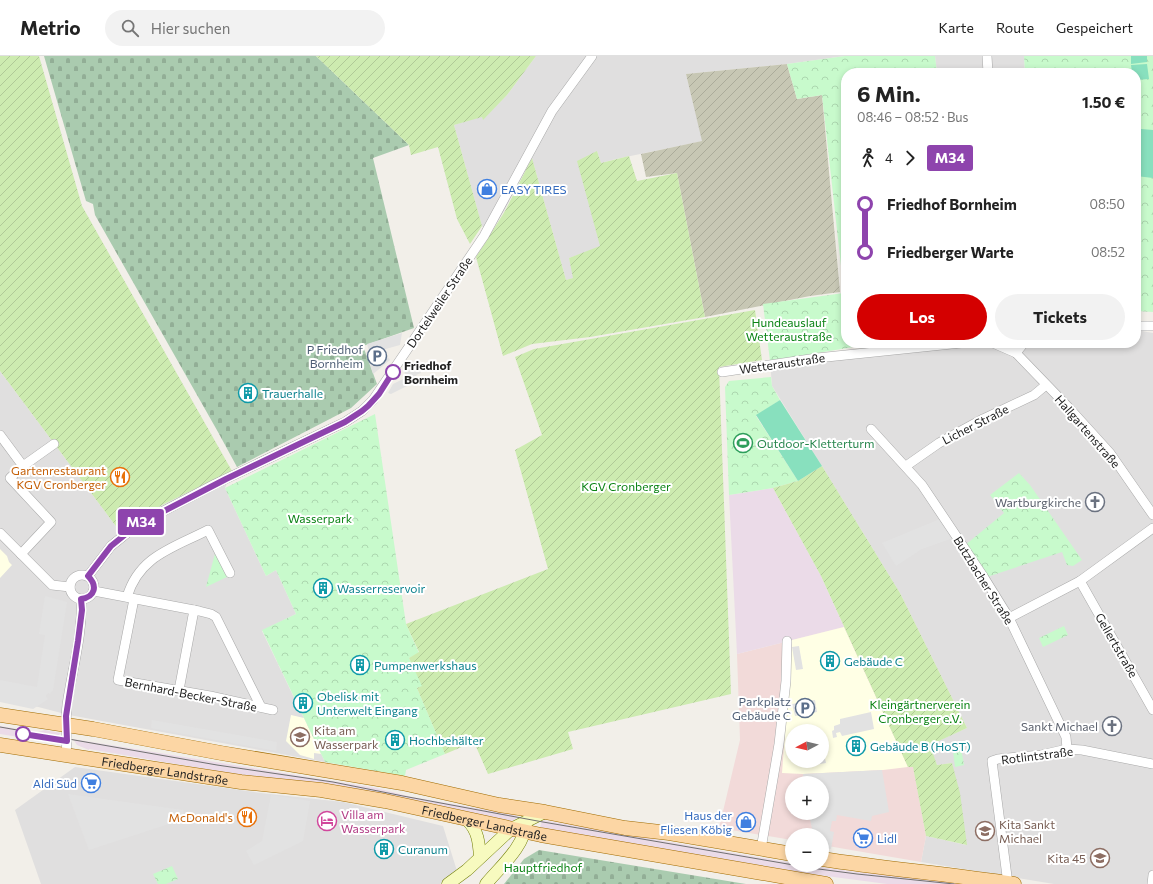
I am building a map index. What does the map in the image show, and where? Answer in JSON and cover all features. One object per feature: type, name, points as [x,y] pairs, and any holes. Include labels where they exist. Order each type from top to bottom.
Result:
[{"type":"main road","name":"Friedberger Landstraße","points":[[0,715],[133,736],[221,753],[402,783],[518,808],[625,828],[669,833],[785,853]]},
{"type":"main road","name":"Friedberger Landstraße","points":[[0,745],[241,782],[321,790],[385,801],[511,829],[525,826],[541,835],[826,884]]},
{"type":"main road","points":[[486,884],[521,842],[525,826],[518,808]]},
{"type":"main road","points":[[525,826],[545,812]]},
{"type":"main road","points":[[467,820],[472,824],[478,835],[480,857]]},
{"type":"main road","points":[[448,884],[468,870],[511,829]]},
{"type":"main road","points":[[516,848],[541,835]]},
{"type":"main road","points":[[829,860],[879,868],[935,873],[1003,883]]},
{"type":"street","name":"Dortelweiler Straße","points":[[88,576],[111,546],[137,525],[222,481],[345,422],[370,404],[379,394],[484,236],[552,111],[592,56]]},
{"type":"street","points":[[987,56],[988,68]]},
{"type":"street","points":[[1141,326],[1153,326]]},
{"type":"street","name":"Wetteraustraße","points":[[722,372],[808,359],[913,348]]},
{"type":"street","points":[[1004,348],[1016,353],[1020,348]]},
{"type":"street","name":"Hallgartenstraße","points":[[1016,353],[1110,453],[1153,515]]},
{"type":"street","name":"Licher Straße","points":[[906,466],[939,443],[983,419],[1034,395],[1046,385]]},
{"type":"street","name":"Butzbacher Straße","points":[[871,428],[922,485],[961,541],[1009,618],[1066,737],[1067,749]]},
{"type":"street","points":[[0,435],[23,466]]},
{"type":"street","points":[[21,554],[52,522],[10,478],[23,466],[54,444]]},
{"type":"street","points":[[1009,618],[1080,581],[1153,528]]},
{"type":"street","name":"Bernhard-Becker-Straße","points":[[230,573],[208,530],[149,561],[135,577],[130,586],[130,598],[118,680],[179,690],[273,710]]},
{"type":"street","points":[[0,533],[52,585],[70,586]]},
{"type":"street","points":[[76,576],[88,576],[93,581],[94,591],[88,598],[76,598],[71,592],[70,586],[72,580],[76,576]]},
{"type":"street","name":"Gellertstraße","points":[[1080,581],[1153,710]]},
{"type":"street","points":[[94,591],[194,610],[211,614],[216,617],[220,622],[261,707]]},
{"type":"street","points":[[66,754],[66,716],[82,610],[81,599]]},
{"type":"street","points":[[179,690],[194,610]]},
{"type":"street","points":[[761,849],[779,744],[786,681],[787,641]]},
{"type":"street","name":"Rotlintstraße","points":[[1003,883],[992,762],[998,759],[1041,755],[1067,749],[1082,750],[1153,764]]},
{"type":"street","points":[[1152,884],[1153,875]]},
{"type":"shaded area","points":[[536,56],[845,56],[787,64],[686,74],[703,141],[601,163],[597,151],[600,247],[569,258],[574,278],[566,280],[532,158],[490,234],[482,226],[454,125],[482,116],[483,119],[507,95]]},
{"type":"shaded area","points":[[935,56],[1024,56],[1025,68],[936,68]]},
{"type":"shaded area","points":[[787,64],[797,99],[822,95],[840,292],[810,296],[705,317],[677,173],[646,177],[641,154],[702,141],[686,74]]},
{"type":"shaded area","points":[[1141,331],[1153,333],[1153,884],[1054,884],[921,862],[926,836],[966,845],[952,763],[937,765],[929,745],[967,728],[900,593],[772,386],[770,361],[886,348],[1141,348]]},
{"type":"shaded area","name":"P Friedhof Bornheim","points":[[402,333],[400,345],[382,350],[390,360],[373,374],[366,353],[369,351],[367,344]]},
{"type":"shaded area","points":[[416,363],[421,373],[416,375],[419,380],[391,394],[388,393],[393,384],[407,377],[403,369]]},
{"type":"shaded area","points":[[0,371],[118,529],[166,503],[232,471],[225,488],[266,576],[276,570],[296,614],[262,631],[325,762],[69,715],[0,697]]},
{"type":"shaded area","points":[[773,488],[821,576],[844,627],[737,654],[729,495]]},
{"type":"shaded area","points":[[940,519],[953,538],[922,549],[896,566],[882,543]]},
{"type":"shaded area","points":[[0,549],[7,556],[12,565],[0,578]]},
{"type":"shaded area","points":[[45,596],[67,602],[53,690],[46,696],[48,699],[47,700],[33,709],[0,702],[0,680],[37,687],[45,635],[39,634]]},
{"type":"shaded area","points":[[844,627],[913,766],[926,836],[921,862],[829,846],[829,828],[785,828],[785,839],[719,828],[740,740],[737,654]]},
{"type":"shaded area","points":[[844,627],[908,767],[883,770],[803,774],[782,773],[785,733],[785,768],[829,768],[829,724],[786,724],[792,640]]},
{"type":"shaded area","points":[[799,646],[803,669],[796,670],[792,647]]},
{"type":"shaded area","name":"Parkplatz Gebäude C","points":[[815,700],[817,712],[795,716],[792,704]]},
{"type":"shaded area","points":[[871,712],[874,729],[842,736],[840,732],[836,733],[837,737],[833,738],[832,731],[834,730],[834,726],[840,724],[840,719]]},
{"type":"shaded area","name":"Kita am Wasserpark","points":[[291,715],[304,718],[321,754],[314,753],[314,759],[300,755],[286,741]]},
{"type":"shaded area","points":[[152,720],[277,742],[276,751],[151,728]]},
{"type":"shaded area","points":[[0,726],[38,732],[45,730],[61,733],[50,742],[0,734]]},
{"type":"shaded area","points":[[73,739],[376,788],[412,797],[516,815],[517,818],[511,822],[286,781],[89,750],[77,745]]},
{"type":"shaded area","points":[[75,767],[261,793],[343,802],[443,826],[457,871],[440,884],[41,884],[15,810]]},
{"type":"shaded area","points":[[882,770],[889,812],[872,816],[871,821],[837,815],[836,821],[832,821],[830,831],[834,832],[831,849],[829,849],[829,828],[812,828],[810,820],[829,820],[829,776],[803,776],[803,774]]},
{"type":"shaded area","points":[[68,794],[183,810],[184,819],[89,850]]},
{"type":"shaded area","points":[[271,795],[310,801],[303,841],[254,865],[246,851],[262,841]]},
{"type":"shaded area","points":[[542,820],[785,862],[785,870],[540,828]]},
{"type":"shaded area","points":[[829,868],[970,884],[887,884],[799,872],[829,872]]},
{"type":"green space","points":[[0,56],[39,56],[82,206],[232,471],[166,503],[118,529],[0,371]]},
{"type":"green space","name":"Friedhof Bornheim","points":[[44,56],[316,56],[409,145],[373,158],[414,328],[363,346],[377,384],[351,408],[237,467],[95,215],[93,204],[86,201]]},
{"type":"green space","points":[[316,56],[536,56],[507,95],[483,120],[482,117],[454,125],[482,226],[470,244],[457,219],[438,147],[411,155],[409,145]]},
{"type":"green space","points":[[845,56],[935,56],[936,68],[841,68],[841,266],[822,95],[797,99],[787,64]]},
{"type":"green space","points":[[1024,56],[1153,56],[1153,312],[1141,311],[1141,68],[1025,68]]},
{"type":"green space","points":[[1131,56],[1147,56],[1147,62],[1131,64]]},
{"type":"green space","points":[[1147,64],[1149,79],[1141,80],[1141,68],[1131,68],[1131,65]]},
{"type":"green space","points":[[1141,129],[1153,130],[1153,178],[1141,177]]},
{"type":"green space","points":[[597,151],[601,163],[629,156],[637,181],[677,173],[705,317],[590,337],[532,344],[503,356],[476,257],[505,211],[532,158],[566,280],[573,278],[569,258],[600,246],[577,161]]},
{"type":"green space","name":"Hundeauslauf Wetteraustraße","points":[[841,293],[841,348],[847,348],[770,361],[763,304]]},
{"type":"green space","name":"KGV Cronberger","points":[[755,310],[762,360],[719,367],[731,694],[568,732],[573,749],[488,774],[474,742],[445,754],[417,688],[422,686],[409,658],[419,652],[406,624],[548,569],[515,450],[542,435],[515,357],[534,349]]},
{"type":"green space","points":[[771,377],[772,386],[780,400],[756,416],[798,481],[773,488],[729,495],[725,387],[729,381]]},
{"type":"green space","points":[[780,400],[822,466],[798,481],[756,415]]},
{"type":"green space","name":"Wasserpark","points":[[375,414],[406,624],[419,653],[409,658],[423,686],[417,688],[445,754],[406,770],[405,776],[325,762],[262,630],[296,614],[276,570],[266,576],[225,488]]},
{"type":"green space","name":"Kleingärtnerverein Cronberger e.V.","points":[[822,466],[900,593],[967,728],[930,745],[937,765],[952,763],[960,793],[967,845],[926,836],[913,767],[908,767],[821,576],[773,488],[798,481]]},
{"type":"green space","points":[[1019,473],[1030,485],[1082,560],[1073,566],[1067,565],[1062,552],[984,578],[964,546],[1004,513],[990,495]]},
{"type":"green space","points":[[216,550],[229,576],[206,587]]},
{"type":"green space","points":[[1064,626],[1068,635],[1043,647],[1039,638]]},
{"type":"green space","points":[[960,742],[964,765],[955,767],[952,743]]},
{"type":"green space","name":"Hauptfriedhof","points":[[539,850],[746,884],[504,884],[524,859]]},
{"type":"green space","points":[[172,866],[178,879],[166,884],[158,884],[153,874]]},
{"type":"tram line","points":[[0,727],[217,765],[333,782],[543,822],[811,868],[954,884]]},
{"type":"bus line","name":"M34","points":[[23,734],[67,741],[67,705],[78,641],[82,610],[81,599],[88,598],[93,593],[93,581],[88,576],[111,546],[137,525],[169,508],[345,422],[362,411],[379,394],[393,372]]},
{"type":"place","name":"EASY TIRES","points":[[487,189]]},
{"type":"place","name":"P Friedhof Bornheim","points":[[377,356]]},
{"type":"place","name":"Friedhof Bornheim","points":[[393,372]]},
{"type":"place","name":"Trauerhalle","points":[[248,393]]},
{"type":"place","name":"Outdoor-Kletterturm","points":[[743,443]]},
{"type":"place","name":"Gartenrestaurant KGV Cronberger","points":[[120,477]]},
{"type":"place","name":"Wartburgkirche","points":[[1095,502]]},
{"type":"place","name":"Wasserreservoir","points":[[323,588]]},
{"type":"place","name":"Gebäude C","points":[[830,661]]},
{"type":"place","name":"Pumpenwerkshaus","points":[[360,665]]},
{"type":"place","name":"Obelisk mit Unterwelt Eingang","points":[[303,703]]},
{"type":"place","name":"Parkplatz Gebäude C","points":[[805,708]]},
{"type":"place","name":"Sankt Michael","points":[[1112,726]]},
{"type":"place","name":"Kita am Wasserpark","points":[[300,737]]},
{"type":"place","name":"Hochbehälter","points":[[395,740]]},
{"type":"place","name":"Gebäude B (HoST)","points":[[856,746]]},
{"type":"place","name":"Aldi Süd","points":[[91,783]]},
{"type":"place","name":"McDonald's","points":[[247,817]]},
{"type":"place","name":"Villa am Wasserpark","points":[[327,821]]},
{"type":"place","name":"Haus der Fliesen Köbig","points":[[746,822]]},
{"type":"place","name":"Kita Sankt Michael","points":[[985,831]]},
{"type":"place","name":"Lidl","points":[[863,838]]},
{"type":"place","name":"Curanum","points":[[384,849]]},
{"type":"place","name":"Kita 45","points":[[1100,858]]}]
